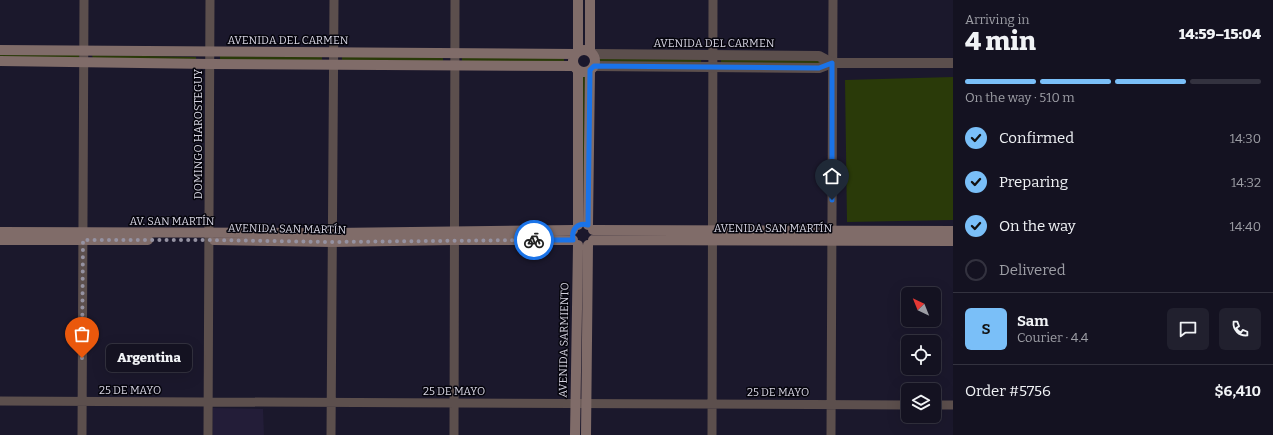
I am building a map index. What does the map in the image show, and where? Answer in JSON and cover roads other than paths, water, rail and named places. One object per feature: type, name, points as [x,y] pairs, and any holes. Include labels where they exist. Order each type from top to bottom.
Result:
[{"type":"main road","points":[[576,68],[573,59],[577,53],[578,0]]},
{"type":"main road","points":[[0,61],[454,65],[576,68],[584,72],[592,68],[595,60],[591,53],[590,0]]},
{"type":"main road","name":"AVENIDA DEL CARMEN","points":[[0,50],[577,53]]},
{"type":"main road","points":[[577,53],[585,50],[591,53]]},
{"type":"main road","name":"AVENIDA SARMIENTO","points":[[576,68],[583,235],[586,435]]},
{"type":"main road","name":"AVENIDA SARMIENTO","points":[[575,435],[575,403],[592,68]]},
{"type":"main road","name":"AVENIDA SAN MARTÍN","points":[[831,236],[953,231]]},
{"type":"main road","name":"AVENIDA SAN MARTÍN","points":[[0,232],[83,236],[210,237],[454,235],[831,236],[953,241]]},
{"type":"main road","name":"AVENIDA SAN MARTÍN","points":[[0,240],[83,236]]},
{"type":"street","points":[[82,435],[85,62],[84,0]]},
{"type":"street","name":"DOMINGO HAROSTEGUY","points":[[208,435],[210,0]]},
{"type":"street","points":[[331,435],[334,0]]},
{"type":"street","points":[[454,0],[454,435]]},
{"type":"street","points":[[712,435],[713,0]]},
{"type":"street","points":[[831,435],[833,0]]},
{"type":"street","name":"AVENIDA DEL CARMEN","points":[[591,53],[819,56],[832,63]]},
{"type":"street","name":"AVENIDA DEL CARMEN","points":[[592,68],[819,68],[832,63],[953,63]]},
{"type":"street","name":"25 DE MAYO","points":[[0,401],[901,405]]},
{"type":"street","points":[[941,405],[953,405]]},
{"type":"place","name":"Argentina","points":[[82,358]]}]
